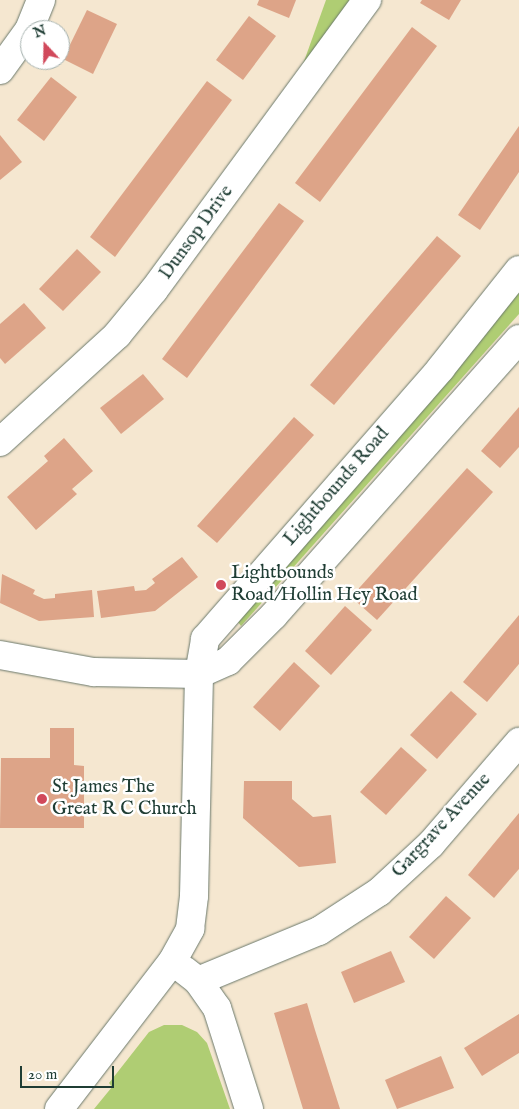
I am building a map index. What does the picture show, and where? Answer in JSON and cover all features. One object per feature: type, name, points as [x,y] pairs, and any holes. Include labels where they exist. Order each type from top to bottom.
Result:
[{"type":"street","points":[[0,70],[30,30],[41,0]]},
{"type":"street","name":"Dunsop Drive","points":[[0,442],[118,334],[148,298],[368,0]]},
{"type":"street","name":"Lightbounds Road","points":[[199,674],[205,639],[441,368],[519,270]]},
{"type":"street","name":"Lightbounds Road","points":[[199,674],[228,661],[274,615],[519,339]]},
{"type":"street","points":[[0,655],[94,672],[199,674],[194,896],[190,929],[172,962],[59,1109]]},
{"type":"street","name":"Gargrave Avenue","points":[[198,981],[319,931],[378,892],[431,844],[519,742]]},
{"type":"street","points":[[172,962],[198,981],[216,1008],[249,1109]]},
{"type":"green space","points":[[326,0],[358,0],[293,92]]},
{"type":"green space","points":[[519,288],[519,314],[241,626],[235,618]]},
{"type":"green space","points":[[164,1025],[182,1025],[197,1032],[207,1043],[230,1109],[94,1109],[112,1087],[109,1083],[149,1032]]},
{"type":"building","points":[[259,0],[296,0],[289,18],[257,5]]},
{"type":"building","points":[[422,0],[461,0],[449,20],[420,3]]},
{"type":"building","points":[[87,10],[117,24],[93,74],[70,62],[70,45]]},
{"type":"building","points":[[249,16],[276,36],[243,80],[216,60]]},
{"type":"building","points":[[412,27],[437,46],[320,202],[295,183]]},
{"type":"building","points":[[51,77],[77,97],[44,141],[17,120]]},
{"type":"building","points":[[207,81],[232,100],[115,257],[90,237]]},
{"type":"building","points":[[519,126],[519,172],[480,230],[458,215]]},
{"type":"building","points":[[0,135],[22,162],[0,180]]},
{"type":"building","points":[[279,203],[304,221],[187,378],[162,359]]},
{"type":"building","points":[[437,236],[461,256],[334,405],[310,385]]},
{"type":"building","points":[[77,249],[101,272],[63,311],[39,289]]},
{"type":"building","points":[[24,303],[46,328],[5,364],[0,358],[0,324]]},
{"type":"building","points":[[143,374],[164,399],[121,434],[100,408]]},
{"type":"building","points":[[519,407],[519,447],[500,468],[481,451]]},
{"type":"building","points":[[294,417],[314,435],[217,543],[197,526]]},
{"type":"building","points":[[64,438],[93,471],[72,489],[77,494],[36,530],[7,497],[48,461],[44,456]]},
{"type":"building","points":[[467,468],[493,492],[377,620],[351,597]]},
{"type":"building","points":[[182,557],[198,577],[155,611],[101,618],[97,591],[134,586],[135,591],[146,590],[155,583],[152,579]]},
{"type":"building","points":[[2,574],[35,590],[33,594],[44,599],[55,598],[55,594],[92,590],[94,617],[39,621],[0,603]]},
{"type":"building","points":[[345,606],[372,630],[331,675],[305,651]]},
{"type":"building","points":[[519,615],[519,664],[487,702],[463,682]]},
{"type":"building","points":[[294,662],[320,686],[280,731],[253,707]]},
{"type":"building","points":[[451,691],[477,714],[437,759],[410,735]]},
{"type":"building","name":"St James The Great R C Church","points":[[50,728],[74,728],[74,765],[84,766],[84,828],[0,828],[1,758],[50,758]]},
{"type":"building","points":[[401,747],[427,770],[386,815],[360,792]]},
{"type":"building","points":[[244,781],[292,781],[292,799],[313,817],[331,815],[336,863],[299,867],[243,818]]},
{"type":"building","points":[[519,813],[519,869],[494,898],[468,875]]},
{"type":"building","points":[[446,896],[471,918],[434,959],[409,937]]},
{"type":"building","points":[[391,951],[405,982],[354,1003],[341,972]]},
{"type":"building","points":[[307,1003],[340,1109],[303,1109],[274,1013]]},
{"type":"building","points":[[519,1014],[519,1053],[482,1076],[464,1048]]},
{"type":"building","points":[[441,1056],[454,1088],[397,1109],[385,1080]]},
{"type":"place","name":"Lightbounds Road/Hollin Hey Road","points":[[221,585]]},
{"type":"place","name":"St James The Great R C Church","points":[[42,799]]}]
